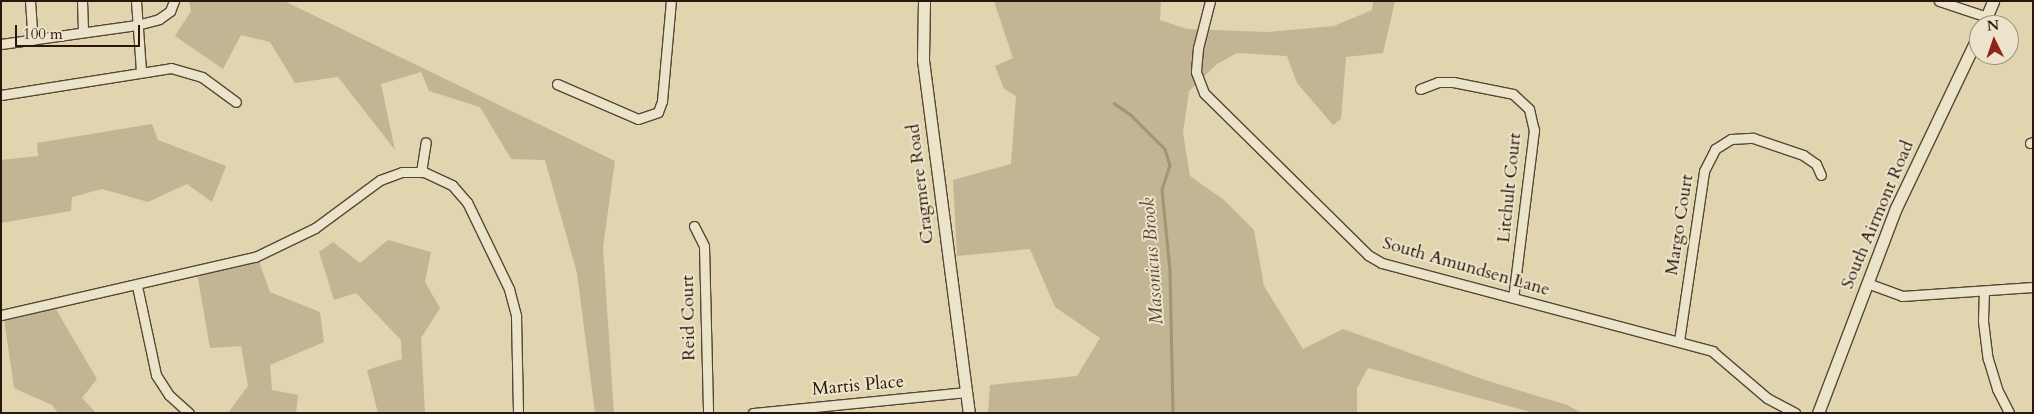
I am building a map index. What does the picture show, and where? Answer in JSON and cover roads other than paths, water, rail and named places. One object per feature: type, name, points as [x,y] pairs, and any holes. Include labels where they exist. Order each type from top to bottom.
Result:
[{"type":"street","points":[[30,1],[33,40]]},
{"type":"street","points":[[82,1],[83,32]]},
{"type":"street","points":[[136,1],[141,71]]},
{"type":"street","points":[[1,44],[137,25],[159,19],[170,11],[174,1]]},
{"type":"street","points":[[557,84],[638,119],[658,112],[662,101],[671,1]]},
{"type":"street","name":"Cragmere Road","points":[[924,1],[923,60],[960,362],[967,392],[969,413]]},
{"type":"street","name":"South Amundsen Lane","points":[[1210,1],[1198,48],[1196,72],[1204,93],[1276,167],[1368,255],[1382,263],[1712,351],[1768,398],[1795,413]]},
{"type":"street","points":[[1939,1],[1971,15]]},
{"type":"street","points":[[1987,15],[1993,1]]},
{"type":"street","name":"South Airmont Road","points":[[1818,413],[1896,208],[1969,55]]},
{"type":"street","points":[[1,95],[141,71],[171,68],[187,70],[236,102]]},
{"type":"street","name":"Litchult Court","points":[[1420,89],[1438,82],[1452,82],[1512,94],[1529,109],[1534,130],[1513,298]]},
{"type":"street","name":"Margo Court","points":[[1679,341],[1704,171],[1715,150],[1731,139],[1753,138],[1803,155],[1816,164],[1821,175]]},
{"type":"street","points":[[420,172],[426,142]]},
{"type":"street","points":[[1,315],[137,286],[274,250],[315,228],[380,180],[402,172],[420,172],[442,178],[460,193],[509,289],[516,316],[518,413]]},
{"type":"street","name":"Reid Court","points":[[694,226],[704,246],[708,413]]},
{"type":"street","points":[[1867,283],[1902,296],[2033,287]]},
{"type":"street","points":[[137,286],[156,375],[169,394],[189,413]]},
{"type":"street","points":[[1984,291],[1983,321],[1988,359],[1997,389],[2009,413]]},
{"type":"street","name":"Martis Place","points":[[753,413],[967,392]]},
{"type":"waterway","name":"Masonicus Brook","points":[[1114,103],[1131,115],[1165,149],[1170,165],[1162,189],[1170,270],[1173,413]]}]
